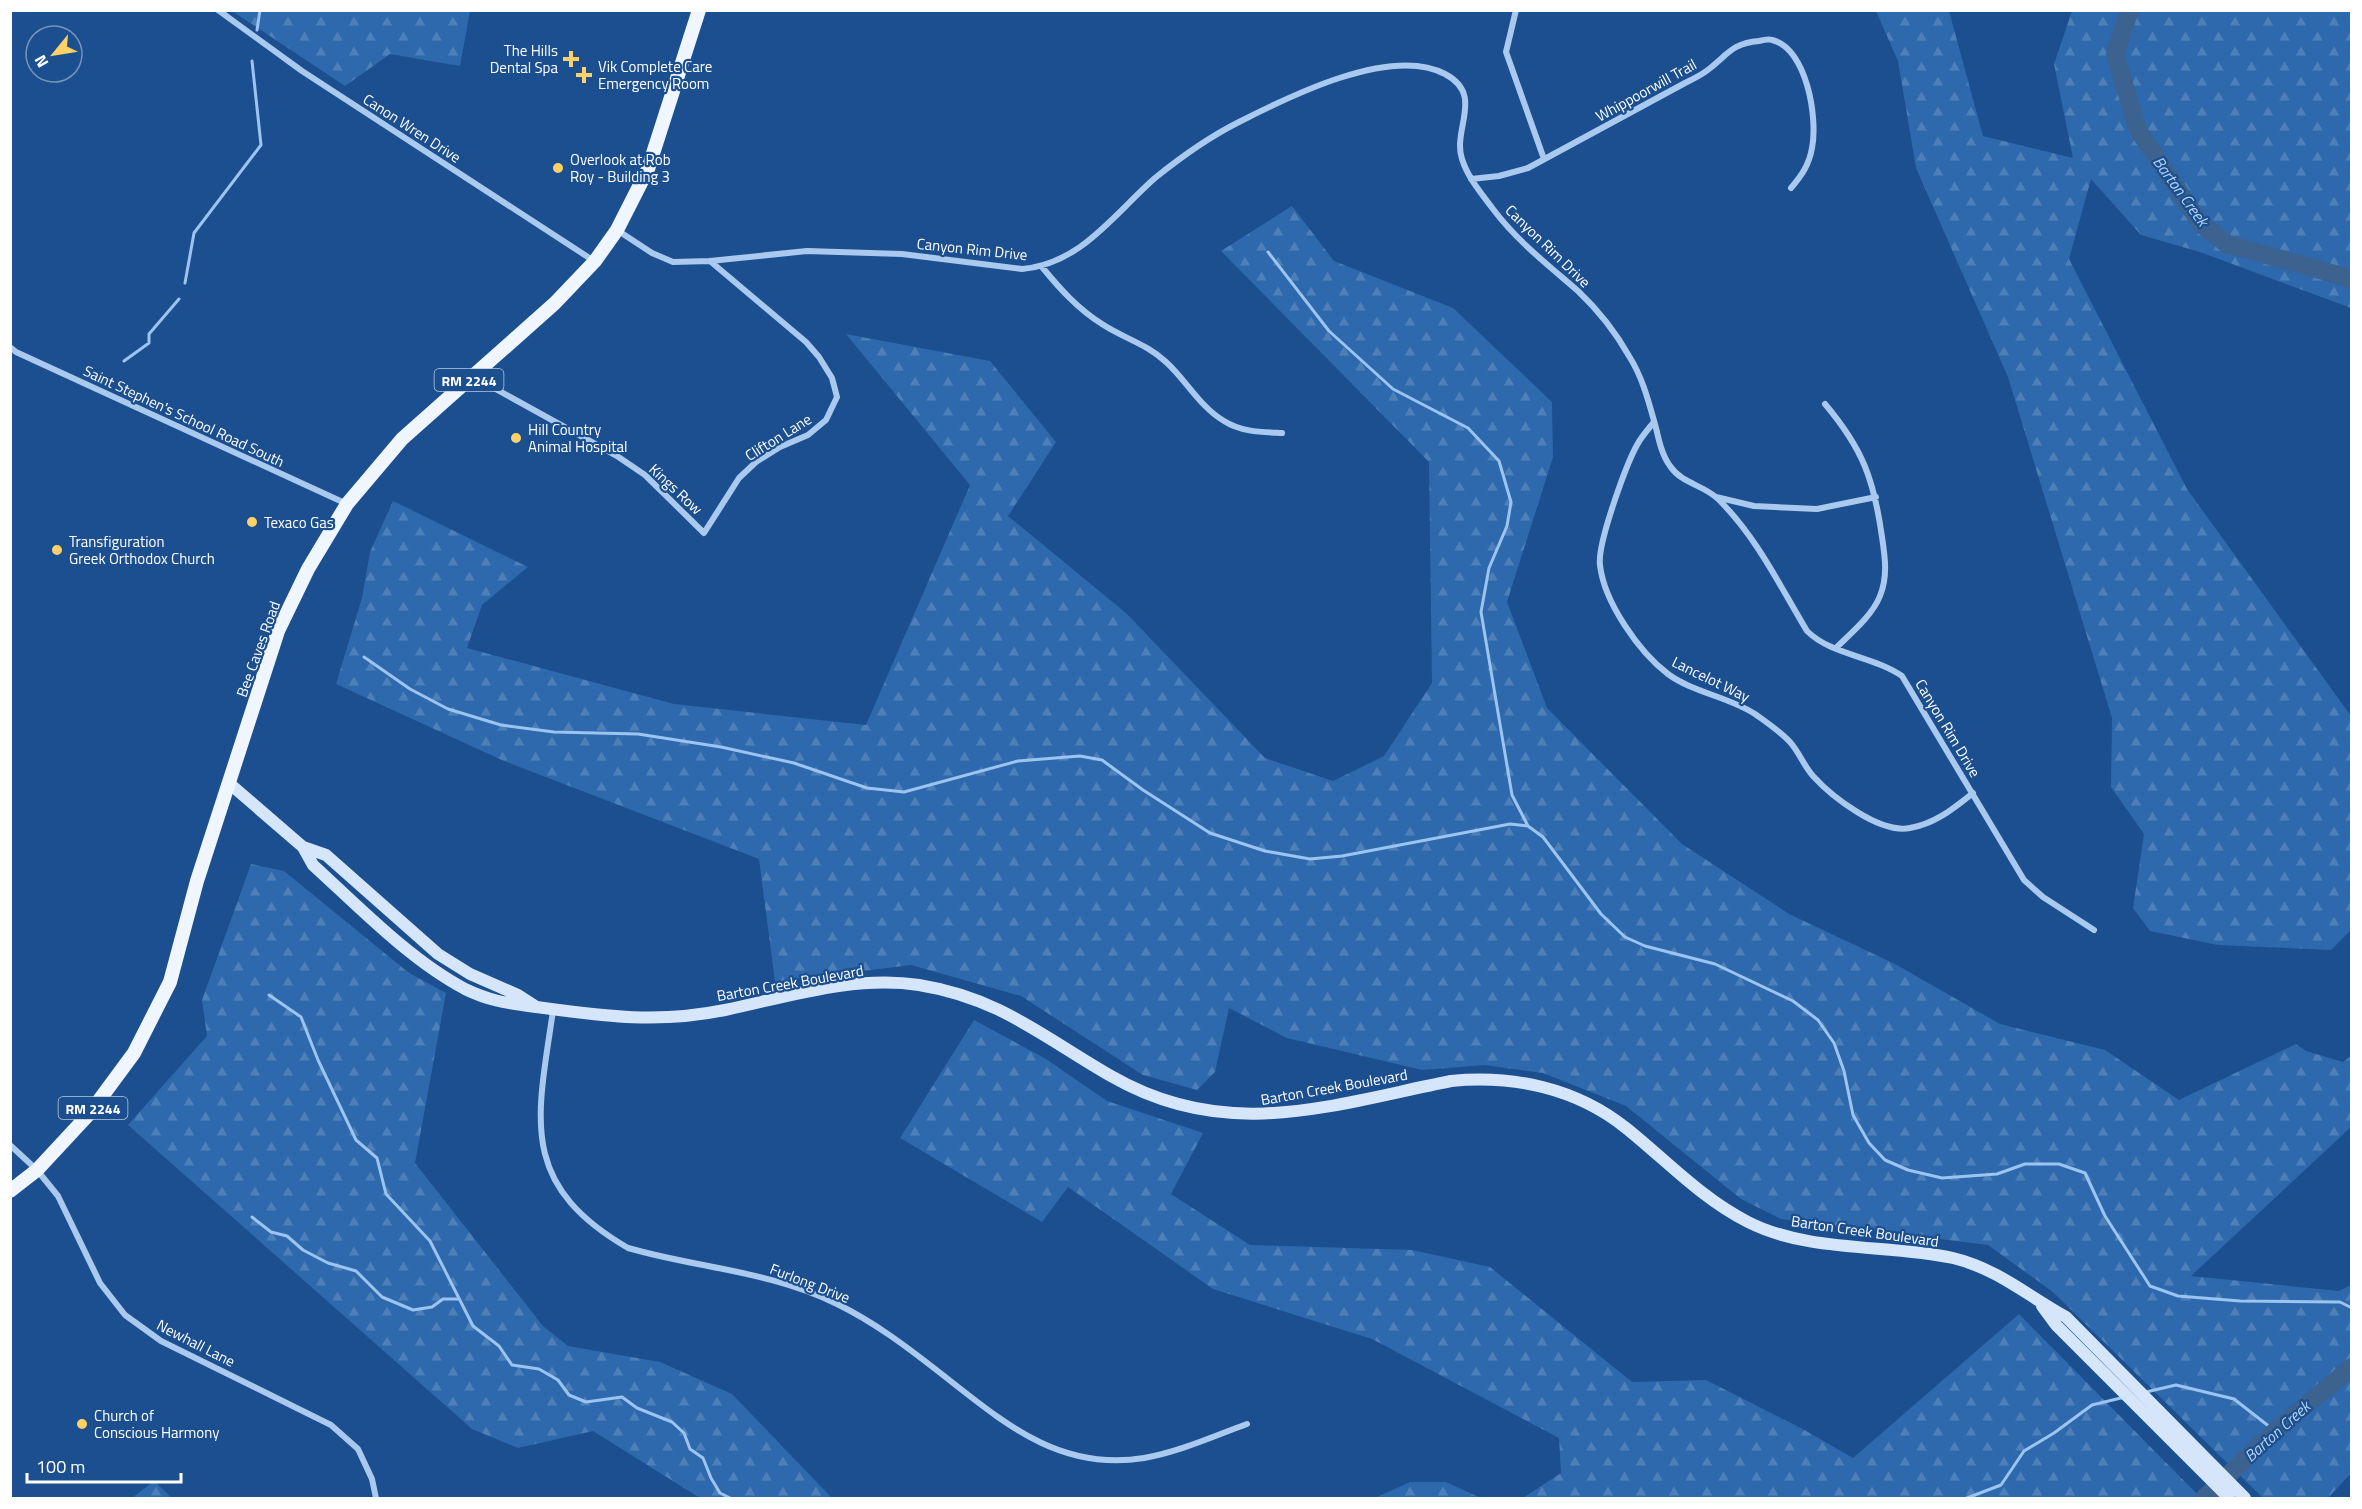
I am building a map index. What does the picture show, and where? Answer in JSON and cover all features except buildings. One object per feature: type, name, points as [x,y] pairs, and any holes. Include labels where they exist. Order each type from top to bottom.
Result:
[{"type":"main road","name":"Bee Caves Road","points":[[10,1191],[37,1170],[89,1114],[134,1053],[170,982],[197,881],[278,631],[308,569],[347,504],[402,439],[555,303],[595,261],[617,230],[648,169],[699,10]]},
{"type":"street","name":"Canon Wren Drive","points":[[218,10],[302,70],[595,261]]},
{"type":"street","points":[[1516,10],[1506,52],[1544,159]]},
{"type":"street","name":"Whippoorwill Trail","points":[[1471,179],[1513,173],[1544,159],[1708,70],[1731,48],[1741,43],[1772,39],[1788,48],[1799,64],[1815,119],[1812,148],[1805,172],[1791,188]]},
{"type":"street","name":"Canyon Rim Drive","points":[[617,230],[652,253],[673,262],[710,261],[807,251],[902,254],[1022,269],[1042,267],[1069,256],[1156,178],[1201,143],[1239,122],[1341,76],[1403,65],[1428,67],[1444,73],[1456,81],[1465,97],[1466,116],[1461,139],[1461,157],[1471,179],[1505,225],[1580,294],[1611,329],[1630,357],[1644,387],[1662,453],[1670,467],[1686,482],[1716,497],[1753,541],[1807,631],[1816,640],[1889,667],[1902,676],[2024,880],[2043,897],[2094,930]]},
{"type":"street","name":"Clifton Lane","points":[[704,533],[739,478],[756,462],[780,447],[808,435],[826,420],[837,397],[832,378],[806,342],[710,261]]},
{"type":"street","points":[[1042,267],[1080,308],[1104,325],[1137,341],[1166,361],[1203,403],[1224,421],[1246,430],[1282,433]]},
{"type":"street","name":"Saint Stephen's School Road South","points":[[10,347],[16,352],[347,504]]},
{"type":"street","name":"Kings Row","points":[[473,376],[617,456],[645,475],[704,533]]},
{"type":"street","points":[[1825,404],[1846,429],[1869,473],[1876,497],[1886,566],[1879,598],[1870,612],[1836,648]]},
{"type":"street","name":"Lancelot Way","points":[[1654,423],[1639,440],[1630,459],[1602,538],[1599,564],[1612,600],[1622,619],[1648,657],[1671,676],[1754,714],[1790,742],[1812,775],[1827,789],[1856,813],[1881,824],[1909,829],[1943,817],[1973,794]]},
{"type":"street","points":[[1716,497],[1754,507],[1817,509],[1876,497]]},
{"type":"street","name":"Barton Creek Boulevard","points":[[230,783],[303,847],[313,865],[398,941],[467,990],[510,1005],[610,1017],[665,1018],[712,1012],[838,986],[891,982],[958,993],[1001,1010],[1112,1077],[1151,1095],[1197,1109],[1234,1114],[1284,1113],[1451,1081],[1493,1079],[1525,1082],[1559,1092],[1591,1105],[1625,1127],[1708,1196],[1747,1222],[1765,1230],[1805,1240],[1955,1259],[2005,1278],[2038,1301],[2061,1321],[2245,1498]]},
{"type":"street","name":"Barton Creek Boulevard","points":[[303,847],[326,855],[445,958],[470,974],[518,995],[536,1007]]},
{"type":"street","points":[[436,970],[445,958]]},
{"type":"street","name":"Furlong Drive","points":[[553,1011],[540,1098],[543,1146],[551,1172],[573,1208],[618,1243],[645,1253],[774,1280],[836,1304],[911,1350],[999,1419],[1027,1437],[1056,1450],[1103,1460],[1143,1458],[1165,1453],[1247,1424]]},
{"type":"street","name":"Newhall Lane","points":[[10,1144],[37,1170],[58,1196],[67,1210],[100,1283],[125,1314],[161,1341],[331,1425],[358,1449],[372,1479],[376,1498]]},
{"type":"street","name":"Barton Creek Boulevard","points":[[2061,1321],[2229,1498]]},
{"type":"green space","points":[[232,11],[470,11],[460,66],[390,54],[345,86]]},
{"type":"green space","points":[[1876,11],[1949,11],[1983,136],[2073,158],[2054,64],[2072,11],[2351,11],[2351,308],[2200,252],[2141,235],[2091,179],[2069,259],[2187,489],[2351,716],[2351,930],[2331,950],[2218,945],[2150,931],[2133,908],[2144,834],[2111,787],[2112,718],[2008,377],[1916,168],[1898,61]]},
{"type":"green space","points":[[1292,206],[1334,261],[1453,308],[1552,402],[1553,457],[1507,602],[1547,708],[1682,844],[1789,914],[1895,964],[2000,1024],[2105,1050],[2179,1100],[2296,1044],[2306,1051],[2343,1062],[2351,1056],[2351,1127],[2191,1276],[2339,1291],[2351,1285],[2351,1473],[2328,1498],[2263,1498],[2053,1292],[1988,1245],[1781,1219],[1741,1199],[1626,1106],[1543,1073],[1485,1065],[1422,1070],[1287,1038],[1229,1008],[1215,1072],[1197,1090],[1143,1075],[1021,996],[911,965],[775,982],[759,859],[504,761],[336,684],[362,598],[370,552],[393,501],[528,567],[482,605],[467,648],[674,704],[866,725],[970,485],[846,334],[990,361],[1056,442],[1008,516],[1126,613],[1265,758],[1333,781],[1384,756],[1432,683],[1429,462],[1221,251]]},
{"type":"green space","points":[[251,864],[284,871],[409,973],[446,993],[415,1163],[543,1326],[568,1346],[660,1362],[732,1394],[832,1498],[700,1498],[593,1431],[518,1448],[472,1429],[128,1125],[207,1036],[202,1000]]},
{"type":"green space","points":[[974,1020],[1046,1059],[1107,1101],[1203,1133],[1171,1194],[1250,1245],[1412,1250],[1490,1267],[1632,1382],[1706,1380],[1801,1428],[1853,1458],[2019,1314],[2201,1498],[1523,1498],[1561,1473],[1559,1438],[1372,1339],[1213,1289],[1068,1187],[1042,1222],[900,1138]]},
{"type":"green space","points":[[154,1481],[172,1498],[132,1498]]},
{"type":"green space","points":[[1410,1482],[1446,1482],[1481,1498],[1375,1498]]},
{"type":"waterway","points":[[257,30],[260,10]]},
{"type":"waterway","name":"Barton Creek","points":[[2130,10],[2115,54],[2138,130],[2201,224],[2227,244],[2352,279]]},
{"type":"waterway","points":[[185,283],[194,233],[261,145],[252,61]]},
{"type":"waterway","points":[[1268,252],[1329,331],[1393,389],[1468,428],[1499,461],[1511,502],[1507,526],[1489,568],[1481,612],[1512,795],[1528,826]]},
{"type":"waterway","points":[[124,361],[149,343],[149,334],[179,299]]},
{"type":"waterway","points":[[364,657],[410,689],[448,709],[501,725],[554,732],[638,734],[721,747],[794,763],[867,788],[904,792],[1018,761],[1080,756],[1102,760],[1143,790],[1210,833],[1265,851],[1310,859],[1342,856],[1510,824],[1528,826],[1543,837],[1601,914],[1625,937],[1645,946],[1715,964],[1793,1001],[1818,1020],[1834,1043],[1844,1071],[1853,1115],[1869,1143],[1885,1160],[1908,1170],[1942,1178],[1997,1174],[2025,1164],[2059,1164],[2085,1173],[2105,1216],[2150,1286],[2178,1296],[2240,1301],[2340,1302],[2352,1308]]},
{"type":"waterway","points":[[269,995],[301,1017],[318,1060],[356,1140],[377,1158],[386,1194],[430,1241],[473,1326],[499,1346],[512,1365],[539,1369],[558,1380],[569,1395],[586,1402],[622,1397],[637,1408],[672,1422],[684,1433],[690,1449],[703,1458],[720,1493],[730,1498]]},
{"type":"waterway","points":[[252,1217],[271,1232],[287,1236],[303,1250],[328,1263],[356,1271],[382,1297],[413,1310],[432,1307],[443,1299],[459,1299]]},
{"type":"waterway","name":"Barton Creek","points":[[2204,1498],[2275,1431],[2352,1367]]},
{"type":"waterway","points":[[2146,1392],[2176,1385],[2234,1399],[2275,1431]]},
{"type":"waterway","points":[[1967,1498],[2001,1485],[2024,1451],[2054,1433],[2092,1405],[2125,1397]]},
{"type":"place","name":"The Hills Dental Spa","points":[[571,59]]},
{"type":"place","name":"Vik Complete Care Emergency Room","points":[[584,75]]},
{"type":"place","name":"Overlook at Rob Roy - Building 3","points":[[558,168]]},
{"type":"place","name":"Hill Country Animal Hospital","points":[[516,438]]},
{"type":"place","name":"Texaco Gas","points":[[252,522]]},
{"type":"place","name":"Transfiguration Greek Orthodox Church","points":[[57,550]]},
{"type":"place","name":"Church of Conscious Harmony","points":[[82,1424]]}]
